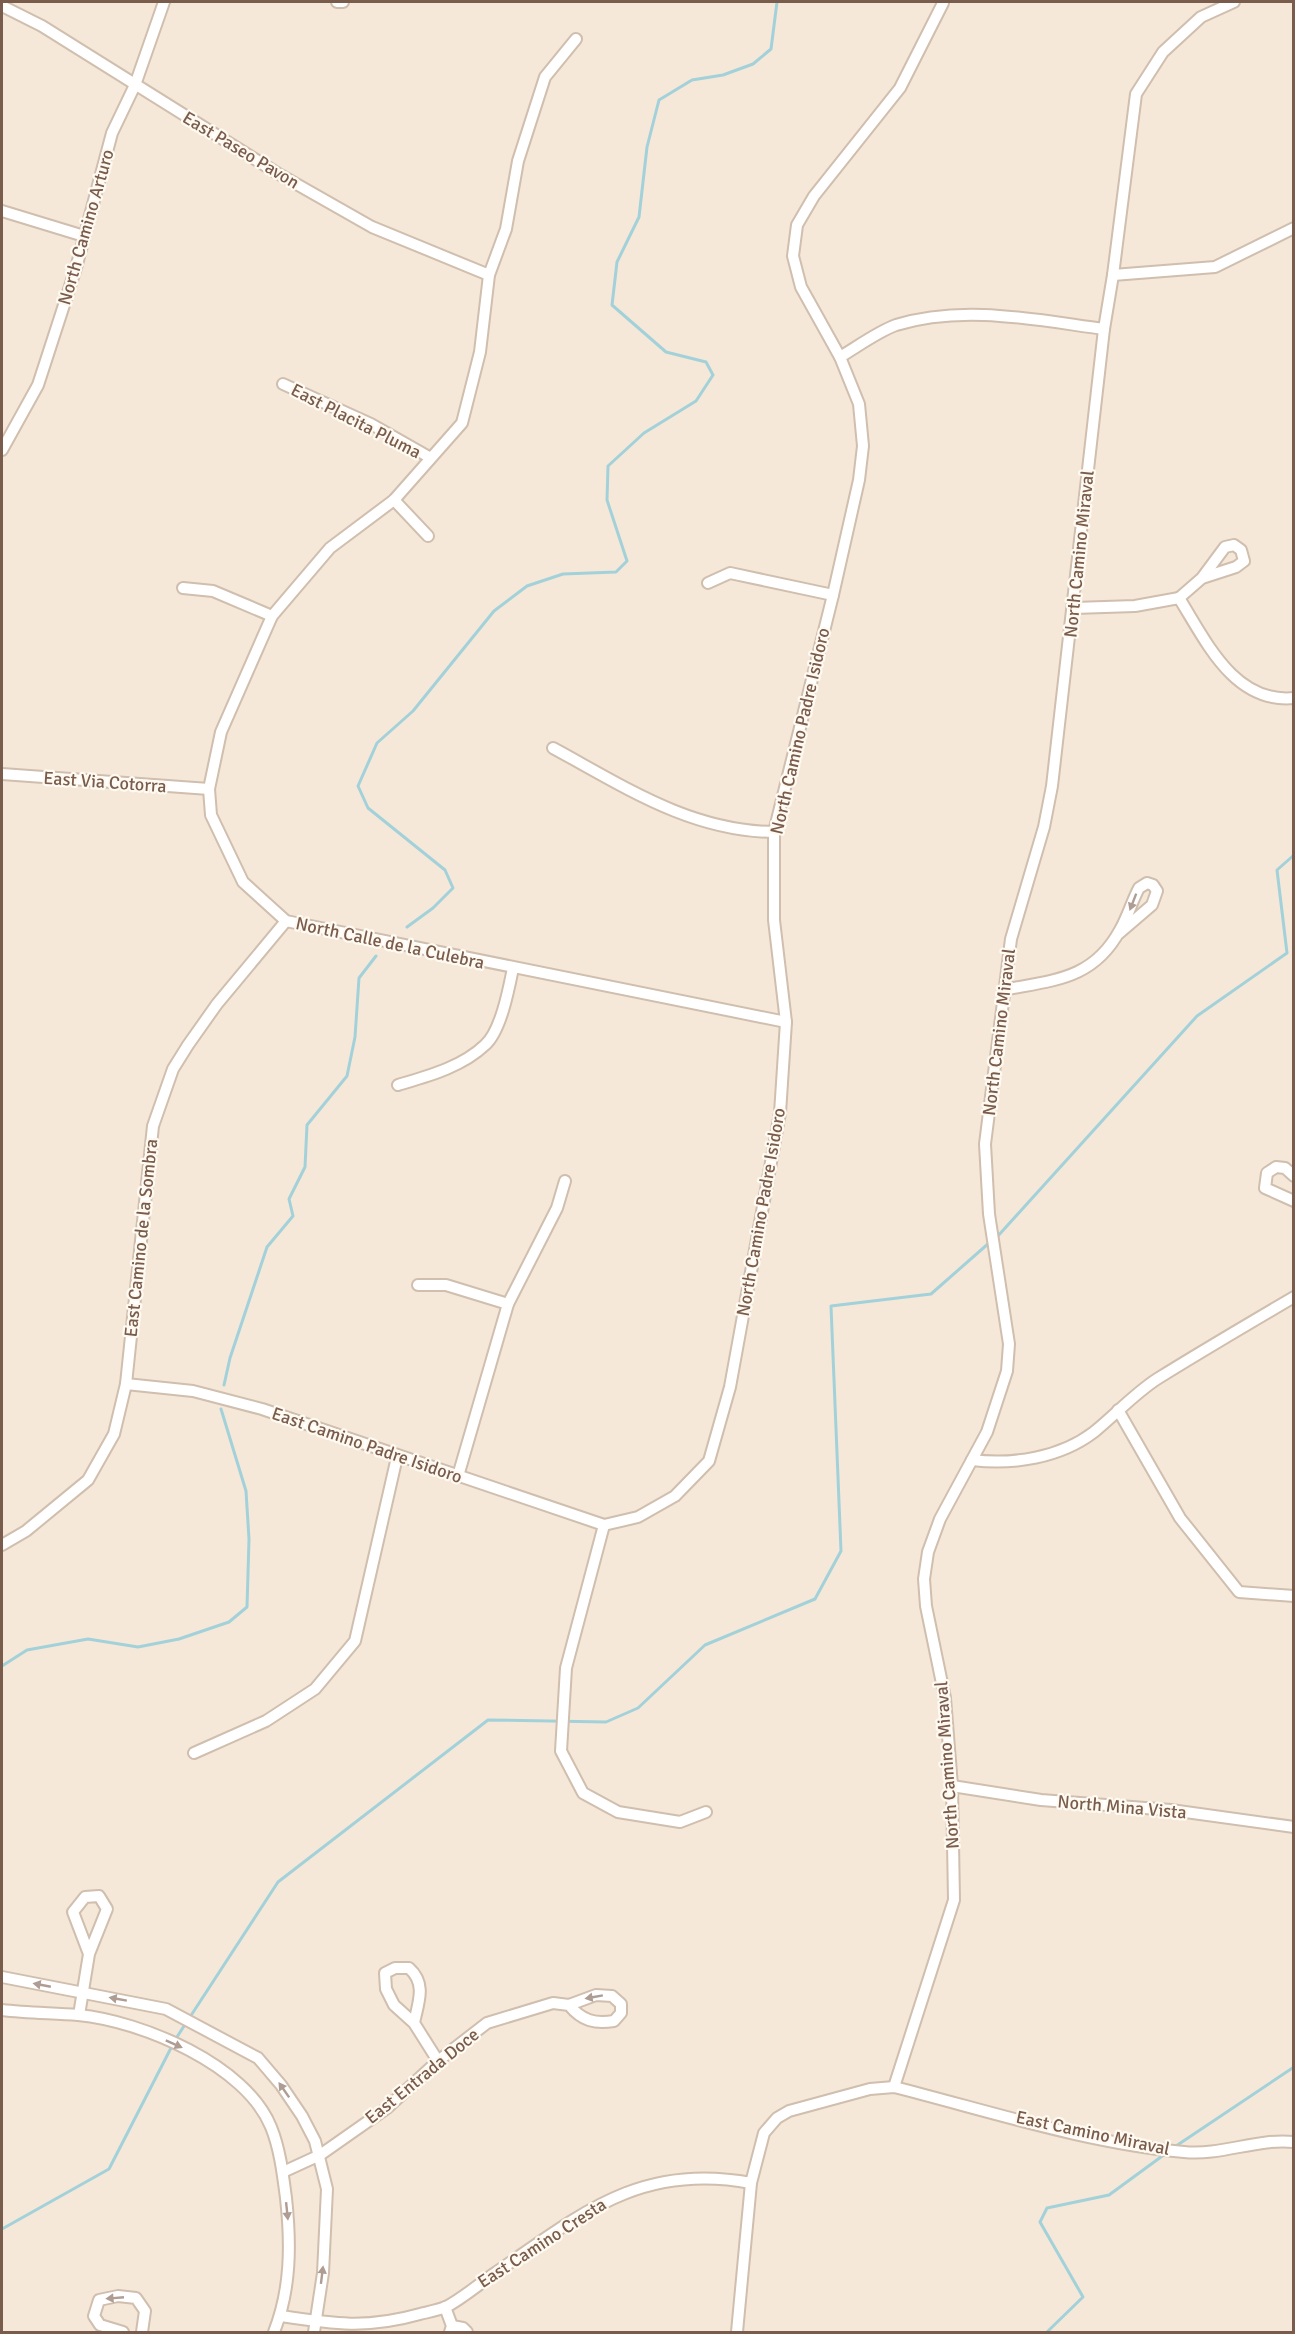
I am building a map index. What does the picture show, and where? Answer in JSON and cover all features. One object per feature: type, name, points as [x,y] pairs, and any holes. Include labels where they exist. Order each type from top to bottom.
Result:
[{"type":"street","name":"North Camino Arturo","points":[[2,450],[38,385],[84,236],[112,133],[135,85],[164,2]]},
{"type":"street","points":[[337,2],[343,2]]},
{"type":"street","name":"North Camino Miraval","points":[[894,2087],[954,1900],[952,1786],[945,1698],[926,1606],[924,1579],[928,1552],[940,1518],[972,1460],[996,1408],[1005,1384],[1009,1358],[1008,1330],[989,1214],[985,1167],[987,1120],[1003,990],[1017,914],[1048,806],[1074,608],[1104,329],[1136,94],[1163,52],[1201,17],[1234,2]]},
{"type":"street","name":"North Camino Padre Isidoro","points":[[604,1525],[638,1517],[675,1496],[710,1461],[730,1387],[780,1113],[786,1022],[774,920],[774,832],[833,595],[859,480],[863,446],[860,404],[840,357],[801,287],[793,256],[797,225],[814,196],[900,88],[943,3]]},
{"type":"street","name":"East Paseo Pavon","points":[[2,6],[42,26],[277,173],[372,227],[489,275]]},
{"type":"street","name":"North Calle de la Culebra","points":[[576,39],[545,77],[518,161],[506,229],[489,275],[480,352],[462,423],[429,457],[394,500],[330,548],[272,616],[221,732],[209,789],[211,815],[243,882],[286,921],[786,1022]]},
{"type":"street","points":[[2,211],[84,236]]},
{"type":"street","points":[[1113,274],[1215,267],[1293,228]]},
{"type":"street","points":[[840,357],[894,326],[935,315],[1000,316],[1104,329]]},
{"type":"street","name":"East Placita Pluma","points":[[283,384],[371,424],[429,457]]},
{"type":"street","points":[[394,500],[428,536]]},
{"type":"street","points":[[708,583],[730,573],[833,595]]},
{"type":"street","points":[[1074,608],[1135,606],[1179,598],[1202,578]]},
{"type":"street","points":[[183,588],[213,591],[272,616]]},
{"type":"street","points":[[1179,598],[1227,672],[1256,693],[1293,698]]},
{"type":"street","points":[[553,748],[669,811],[748,832],[774,832]]},
{"type":"street","name":"East Via Cotorra","points":[[2,774],[209,789]]},
{"type":"street","points":[[1003,990],[1066,978],[1080,972],[1101,957],[1117,935],[1139,888],[1147,883],[1154,885],[1157,895],[1155,902],[1117,935]]},
{"type":"street","name":"East Camino de la Sombra","points":[[2,1545],[26,1531],[88,1480],[114,1434],[126,1384],[153,1126],[173,1069],[217,1004],[286,921]]},
{"type":"street","points":[[398,1085],[439,1073],[487,1044],[505,1008],[513,968]]},
{"type":"street","points":[[1293,1176],[1285,1168],[1276,1167],[1267,1173],[1265,1188],[1271,1194],[1293,1201]]},
{"type":"street","points":[[458,1476],[508,1304],[557,1208],[565,1181]]},
{"type":"street","points":[[418,1285],[446,1285],[508,1304]]},
{"type":"street","points":[[972,1460],[1012,1461],[1062,1450],[1084,1438],[1155,1381],[1293,1297]]},
{"type":"street","name":"East Camino Padre Isidoro","points":[[126,1384],[193,1391],[262,1409],[604,1525]]},
{"type":"street","points":[[1118,1410],[1180,1518],[1239,1592],[1293,1596]]},
{"type":"street","points":[[194,1753],[266,1721],[315,1689],[355,1641],[396,1456]]},
{"type":"street","points":[[604,1525],[566,1668],[561,1751],[583,1793],[618,1812],[680,1822],[706,1812]]},
{"type":"street","name":"North Mina Vista","points":[[952,1786],[1041,1800],[1146,1808],[1293,1827]]},
{"type":"street","points":[[79,2015],[89,1954],[107,1909],[99,1896],[85,1898],[73,1912],[89,1954]]},
{"type":"street","points":[[414,2023],[421,1994],[418,1976],[410,1968],[394,1968],[386,1973],[386,1989],[403,2016],[414,2023],[438,2061]]},
{"type":"street","points":[[2,1977],[166,2009],[258,2058],[281,2085],[302,2116],[320,2155],[327,2189],[327,2222],[315,2327]]},
{"type":"street","name":"East Entrada Doce","points":[[283,2172],[320,2155],[387,2108],[438,2061],[487,2023],[553,2003],[570,2005]]},
{"type":"street","points":[[2,2010],[79,2015],[132,2026],[199,2055],[251,2094],[271,2127],[283,2172],[290,2236],[287,2283],[281,2316],[274,2332]]},
{"type":"street","points":[[737,2332],[750,2183],[764,2133],[777,2118],[789,2111],[870,2089],[894,2087]]},
{"type":"street","name":"East Camino Miraval","points":[[894,2087],[1097,2138],[1148,2148],[1188,2152],[1266,2141],[1293,2142]]},
{"type":"street","name":"East Camino Cresta","points":[[281,2316],[315,2327],[393,2322],[445,2307],[589,2208],[628,2190],[666,2181],[728,2179],[750,2183]]},
{"type":"street","points":[[123,2332],[100,2325],[94,2316],[94,2308],[99,2300],[118,2296],[136,2298],[145,2311],[142,2332]]},
{"type":"street","points":[[445,2307],[451,2329],[463,2328],[467,2332]]},
{"type":"shaded area","points":[[2,2],[1293,2],[1293,2332],[2,2332]]},
{"type":"waterway","points":[[407,927],[433,908],[453,888],[445,870],[368,808],[358,786],[377,743],[413,711],[494,611],[527,586],[563,574],[616,572],[627,561],[607,500],[608,466],[644,433],[696,401],[713,375],[706,362],[666,352],[612,305],[617,262],[639,217],[647,147],[659,100],[692,80],[723,75],[753,64],[771,49],[777,2]]},
{"type":"waterway","points":[[997,1237],[1197,1016],[1287,953],[1277,870],[1294,855]]},
{"type":"waterway","points":[[224,1385],[230,1358],[267,1247],[293,1216],[289,1199],[305,1167],[307,1125],[347,1076],[355,1037],[359,978],[376,956]]},
{"type":"waterway","points":[[190,2017],[278,1882],[488,1720],[606,1722],[638,1708],[705,1645],[815,1599],[841,1551],[831,1306],[931,1294],[989,1243]]},
{"type":"waterway","points":[[2,1666],[27,1650],[88,1639],[138,1647],[179,1639],[229,1622],[247,1607],[249,1539],[246,1491],[221,1409]]},
{"type":"waterway","points":[[175,2040],[186,2023]]},
{"type":"waterway","points":[[2,2229],[109,2169],[172,2046]]},
{"type":"waterway","points":[[1173,2148],[1294,2067]]},
{"type":"waterway","points":[[1047,2332],[1083,2297],[1040,2222],[1047,2208],[1109,2195],[1165,2154]]}]
